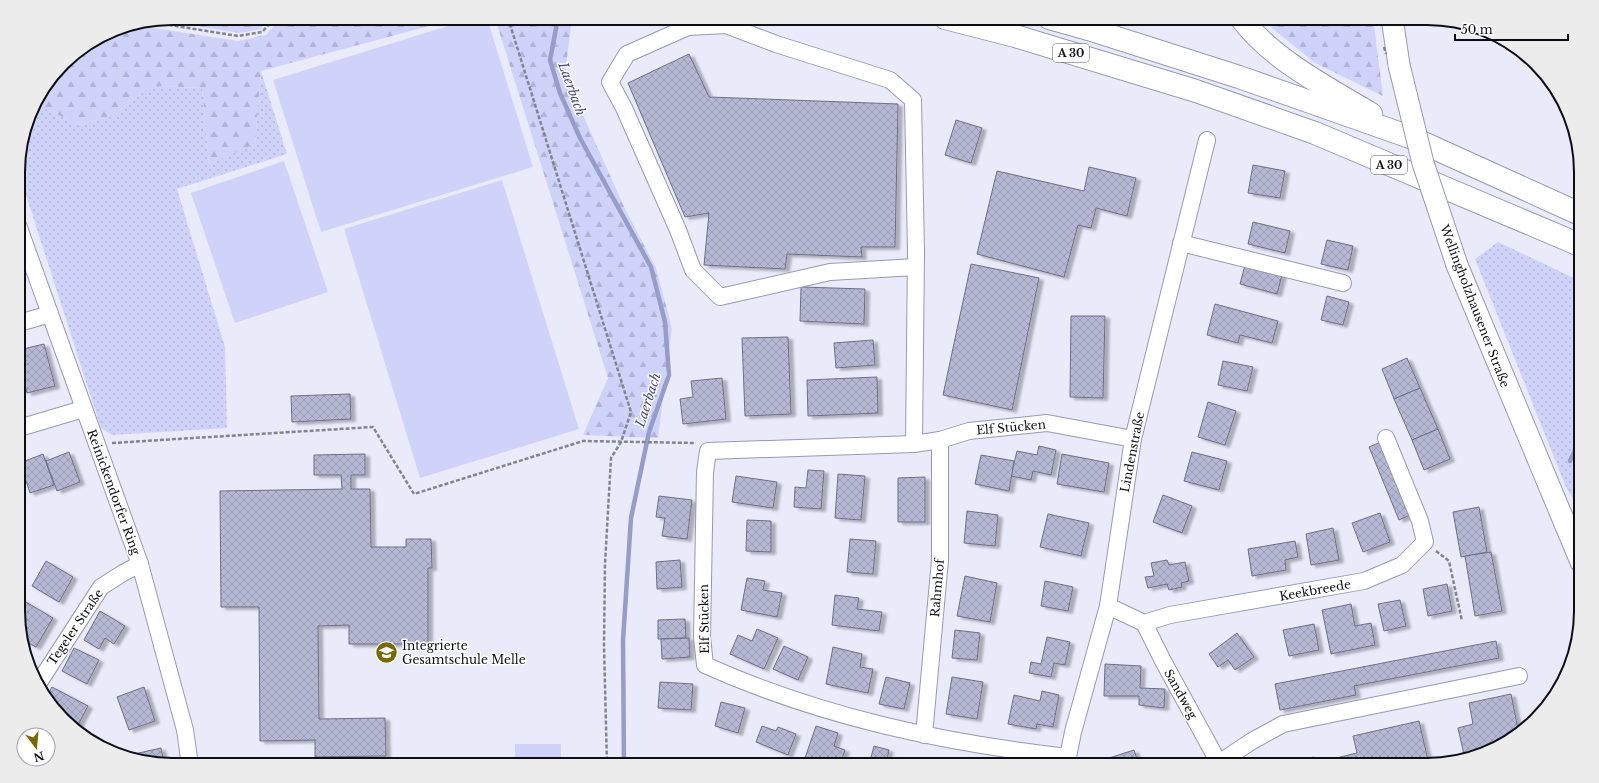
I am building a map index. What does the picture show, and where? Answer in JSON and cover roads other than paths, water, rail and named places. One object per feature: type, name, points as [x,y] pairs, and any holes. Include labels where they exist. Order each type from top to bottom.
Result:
[{"type":"highway","name":"A 30","points":[[972,25],[1015,36],[1211,96],[1315,133],[1574,242]]},
{"type":"highway","name":"A 30","points":[[1074,25],[1239,77],[1410,138],[1574,211]]},
{"type":"highway","points":[[1246,25],[1251,31],[1294,67],[1410,138]]},
{"type":"main road","name":"Wellingholzhausener Straße","points":[[1393,25],[1399,65],[1423,163],[1457,265],[1574,545]]},
{"type":"street","points":[[914,444],[916,267],[913,100],[890,80],[776,44],[726,25],[688,27],[627,54],[610,82],[628,115],[678,230],[693,270],[720,297],[830,272],[916,267]]},
{"type":"street","name":"Lindenstraße","points":[[1067,758],[1108,606],[1133,439],[1207,140]]},
{"type":"street","name":"Reinickendorfer Ring","points":[[25,243],[83,409],[140,564],[185,730],[189,758]]},
{"type":"street","points":[[1181,243],[1343,283]]},
{"type":"street","points":[[25,321],[50,314]]},
{"type":"street","points":[[25,426],[83,409]]},
{"type":"street","name":"Elf Stücken","points":[[1050,758],[924,735],[853,719],[749,685],[705,665],[702,637],[704,472],[708,451],[914,444],[940,440],[969,431],[1047,423],[1133,439]]},
{"type":"street","name":"Keekbreede","points":[[1144,623],[1170,615],[1364,581],[1402,565],[1424,542],[1420,521],[1386,438]]},
{"type":"street","name":"Rahmhof","points":[[924,735],[940,560],[940,440]]},
{"type":"street","name":"Tegeler Straße","points":[[41,679],[101,587],[140,564]]},
{"type":"street","points":[[1108,606],[1144,623]]},
{"type":"street","name":"Sandweg","points":[[1144,623],[1163,661],[1217,758]]},
{"type":"street","points":[[1228,758],[1252,741],[1283,724],[1519,676]]},
{"type":"waterway","name":"Laerbach","points":[[557,25],[550,60],[560,93],[580,138],[651,267],[665,322],[669,375],[649,432],[631,518],[623,640],[624,758]]},
{"type":"waterway","points":[[1570,461],[1574,453]]},
{"type":"place","name":"Integrierte Gesamtschule Melle","points":[[387,652]]}]
